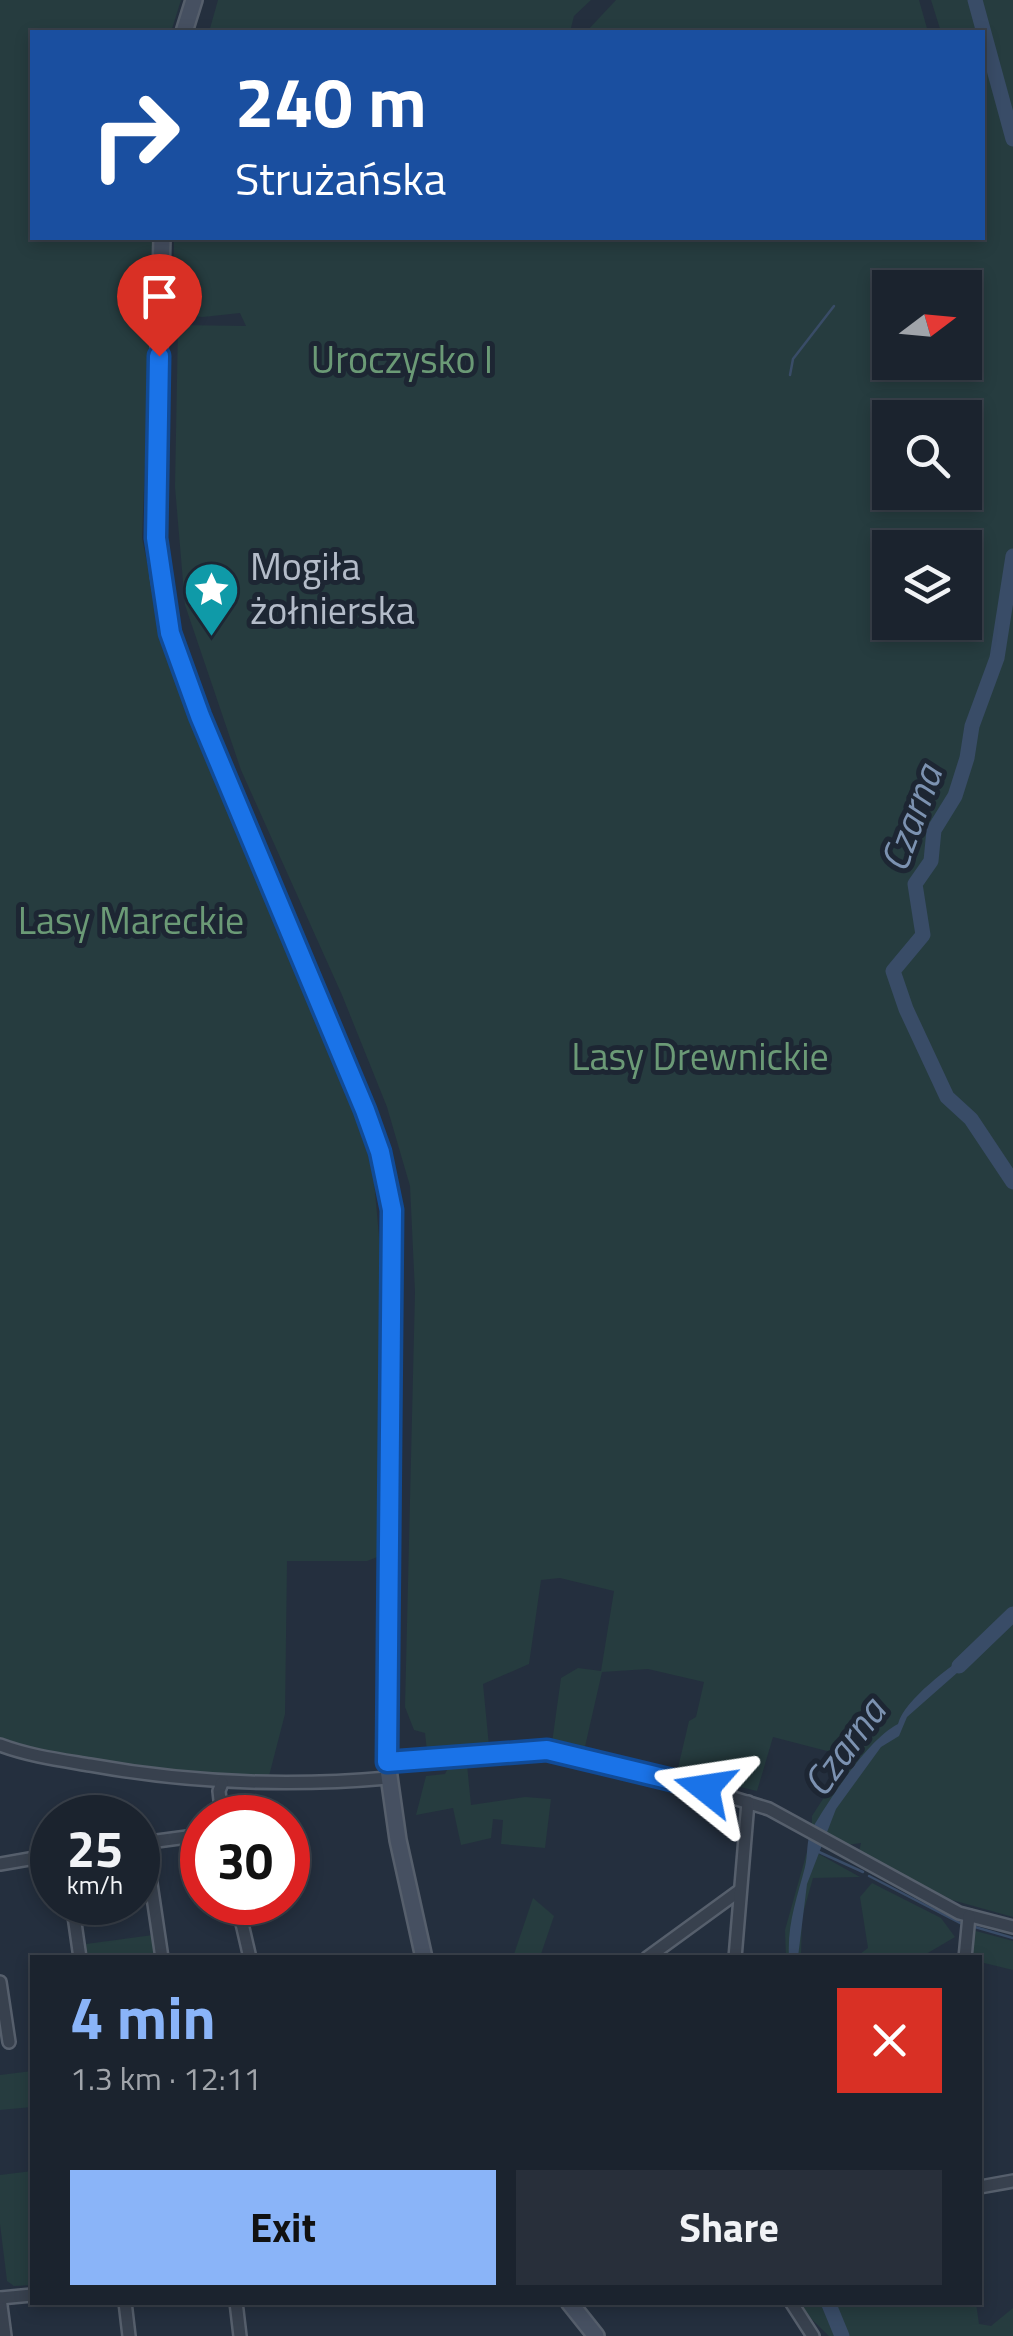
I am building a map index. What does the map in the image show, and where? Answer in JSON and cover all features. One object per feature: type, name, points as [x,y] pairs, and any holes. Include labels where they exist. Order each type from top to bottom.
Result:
[{"type":"main road","points":[[185,30],[194,0]]},
{"type":"main road","points":[[162,240],[155,505],[166,615],[200,716],[365,1110],[380,1152],[392,1210],[387,1770],[423,1955]]},
{"type":"main road","points":[[571,2305],[596,2336]]},
{"type":"street","points":[[0,1745],[32,1755],[166,1779],[222,1784],[387,1770],[547,1750],[748,1802],[969,1916],[1013,1927]]},
{"type":"street","points":[[219,1795],[222,1784]]},
{"type":"street","points":[[735,1955],[748,1802]]},
{"type":"street","points":[[0,1864],[30,1859]]},
{"type":"street","points":[[651,1955],[740,1891]]},
{"type":"street","points":[[966,1955],[969,1916]]},
{"type":"street","points":[[75,1925],[80,1955]]},
{"type":"street","points":[[156,1925],[161,1955]]},
{"type":"street","points":[[243,1925],[249,1955]]},
{"type":"street","points":[[0,1982],[9,2042]]},
{"type":"street","points":[[982,2187],[1013,2181]]},
{"type":"street","points":[[5,2336],[0,2298],[30,2294]]},
{"type":"street","points":[[125,2305],[130,2336]]},
{"type":"street","points":[[236,2305],[240,2336]]},
{"type":"street","points":[[792,2305],[813,2336]]},
{"type":"green space","name":"Lasy Mareckie","points":[[0,0],[181,0],[172,30],[30,30],[30,240],[154,240],[142,538],[158,615],[206,761],[284,941],[305,968],[358,1114],[374,1180],[380,1248],[384,1430],[380,1556],[367,1561],[287,1561],[285,1714],[269,1776],[188,1777],[68,1758],[0,1738]]},
{"type":"green space","points":[[218,0],[591,0],[574,16],[570,30],[210,30]]},
{"type":"green space","points":[[616,0],[919,0],[927,30],[588,30]]},
{"type":"green space","name":"Lasy Drewnickie","points":[[931,0],[1013,0],[1013,1917],[952,1900],[859,1852],[861,1843],[847,1845],[812,1826],[812,1816],[850,1757],[773,1737],[757,1791],[677,1772],[689,1721],[696,1717],[704,1682],[648,1669],[602,1672],[584,1751],[552,1743],[561,1678],[578,1668],[601,1671],[614,1591],[560,1578],[541,1580],[529,1664],[483,1684],[489,1746],[427,1751],[425,1733],[414,1730],[405,1707],[415,1292],[410,1186],[387,1107],[342,995],[241,770],[185,605],[175,487],[178,325],[246,326],[240,313],[203,317],[173,314],[174,240],[985,240],[985,30],[940,30]]},
{"type":"green space","points":[[462,1761],[467,1765],[471,1805],[525,1797],[551,1799],[545,1848],[501,1844],[503,1820],[493,1819],[491,1838],[461,1845],[453,1808],[416,1815],[426,1776],[445,1774],[450,1764]]},
{"type":"green space","points":[[808,1848],[860,1877],[813,1878],[802,1917],[801,1955],[786,1955],[785,1930]]},
{"type":"green space","points":[[872,1883],[941,1918],[955,1937],[924,1955],[859,1955],[868,1948],[860,1897]]},
{"type":"green space","points":[[533,1898],[554,1916],[541,1955],[514,1955]]},
{"type":"green space","points":[[972,1930],[1013,1941],[1013,1970],[982,1962],[982,1955],[968,1955]]},
{"type":"green space","points":[[153,1935],[155,1955],[88,1955],[86,1944]]},
{"type":"green space","points":[[30,2071],[30,2107],[0,2110],[0,2075]]},
{"type":"green space","points":[[30,2171],[30,2285],[14,2286],[7,2281],[0,2224],[0,2175]]},
{"type":"green space","points":[[797,2305],[976,2305],[979,2324],[991,2326],[1013,2308],[1013,2336],[829,2336]]},
{"type":"water","points":[[972,1651],[974,1658],[907,1717],[899,1736],[881,1747],[836,1809],[807,1884],[798,1955],[789,1955],[791,1922],[812,1829],[862,1756],[898,1724],[909,1704]]},
{"type":"waterway","name":"Czarna","points":[[975,0],[983,30]]},
{"type":"waterway","name":"Czarna","points":[[985,37],[1013,139]]},
{"type":"waterway","points":[[790,375],[793,359],[834,306]]},
{"type":"waterway","name":"Czarna","points":[[1013,556],[997,658],[972,726],[955,796],[934,830],[931,861],[915,884],[923,935],[893,971],[906,1009],[947,1097],[971,1119],[1013,1182]]},
{"type":"waterway","name":"Czarna","points":[[959,1666],[1013,1614]]},
{"type":"waterway","points":[[819,1852],[863,1872]]},
{"type":"waterway","points":[[869,1876],[960,1923]]},
{"type":"waterway","points":[[975,1927],[1013,1938]]},
{"type":"waterway","name":"Czarna","points":[[829,2305],[842,2336]]},
{"type":"place","name":"Mogiła żołnierska","points":[[211,638]]},
{"type":"route","points":[[159,356],[156,538],[170,633],[200,716],[365,1110],[388,1182],[394,1250],[387,1762],[547,1750],[705,1788]]},
{"type":"park label","name":"Uroczysko I","points":[[402,360]]}]
